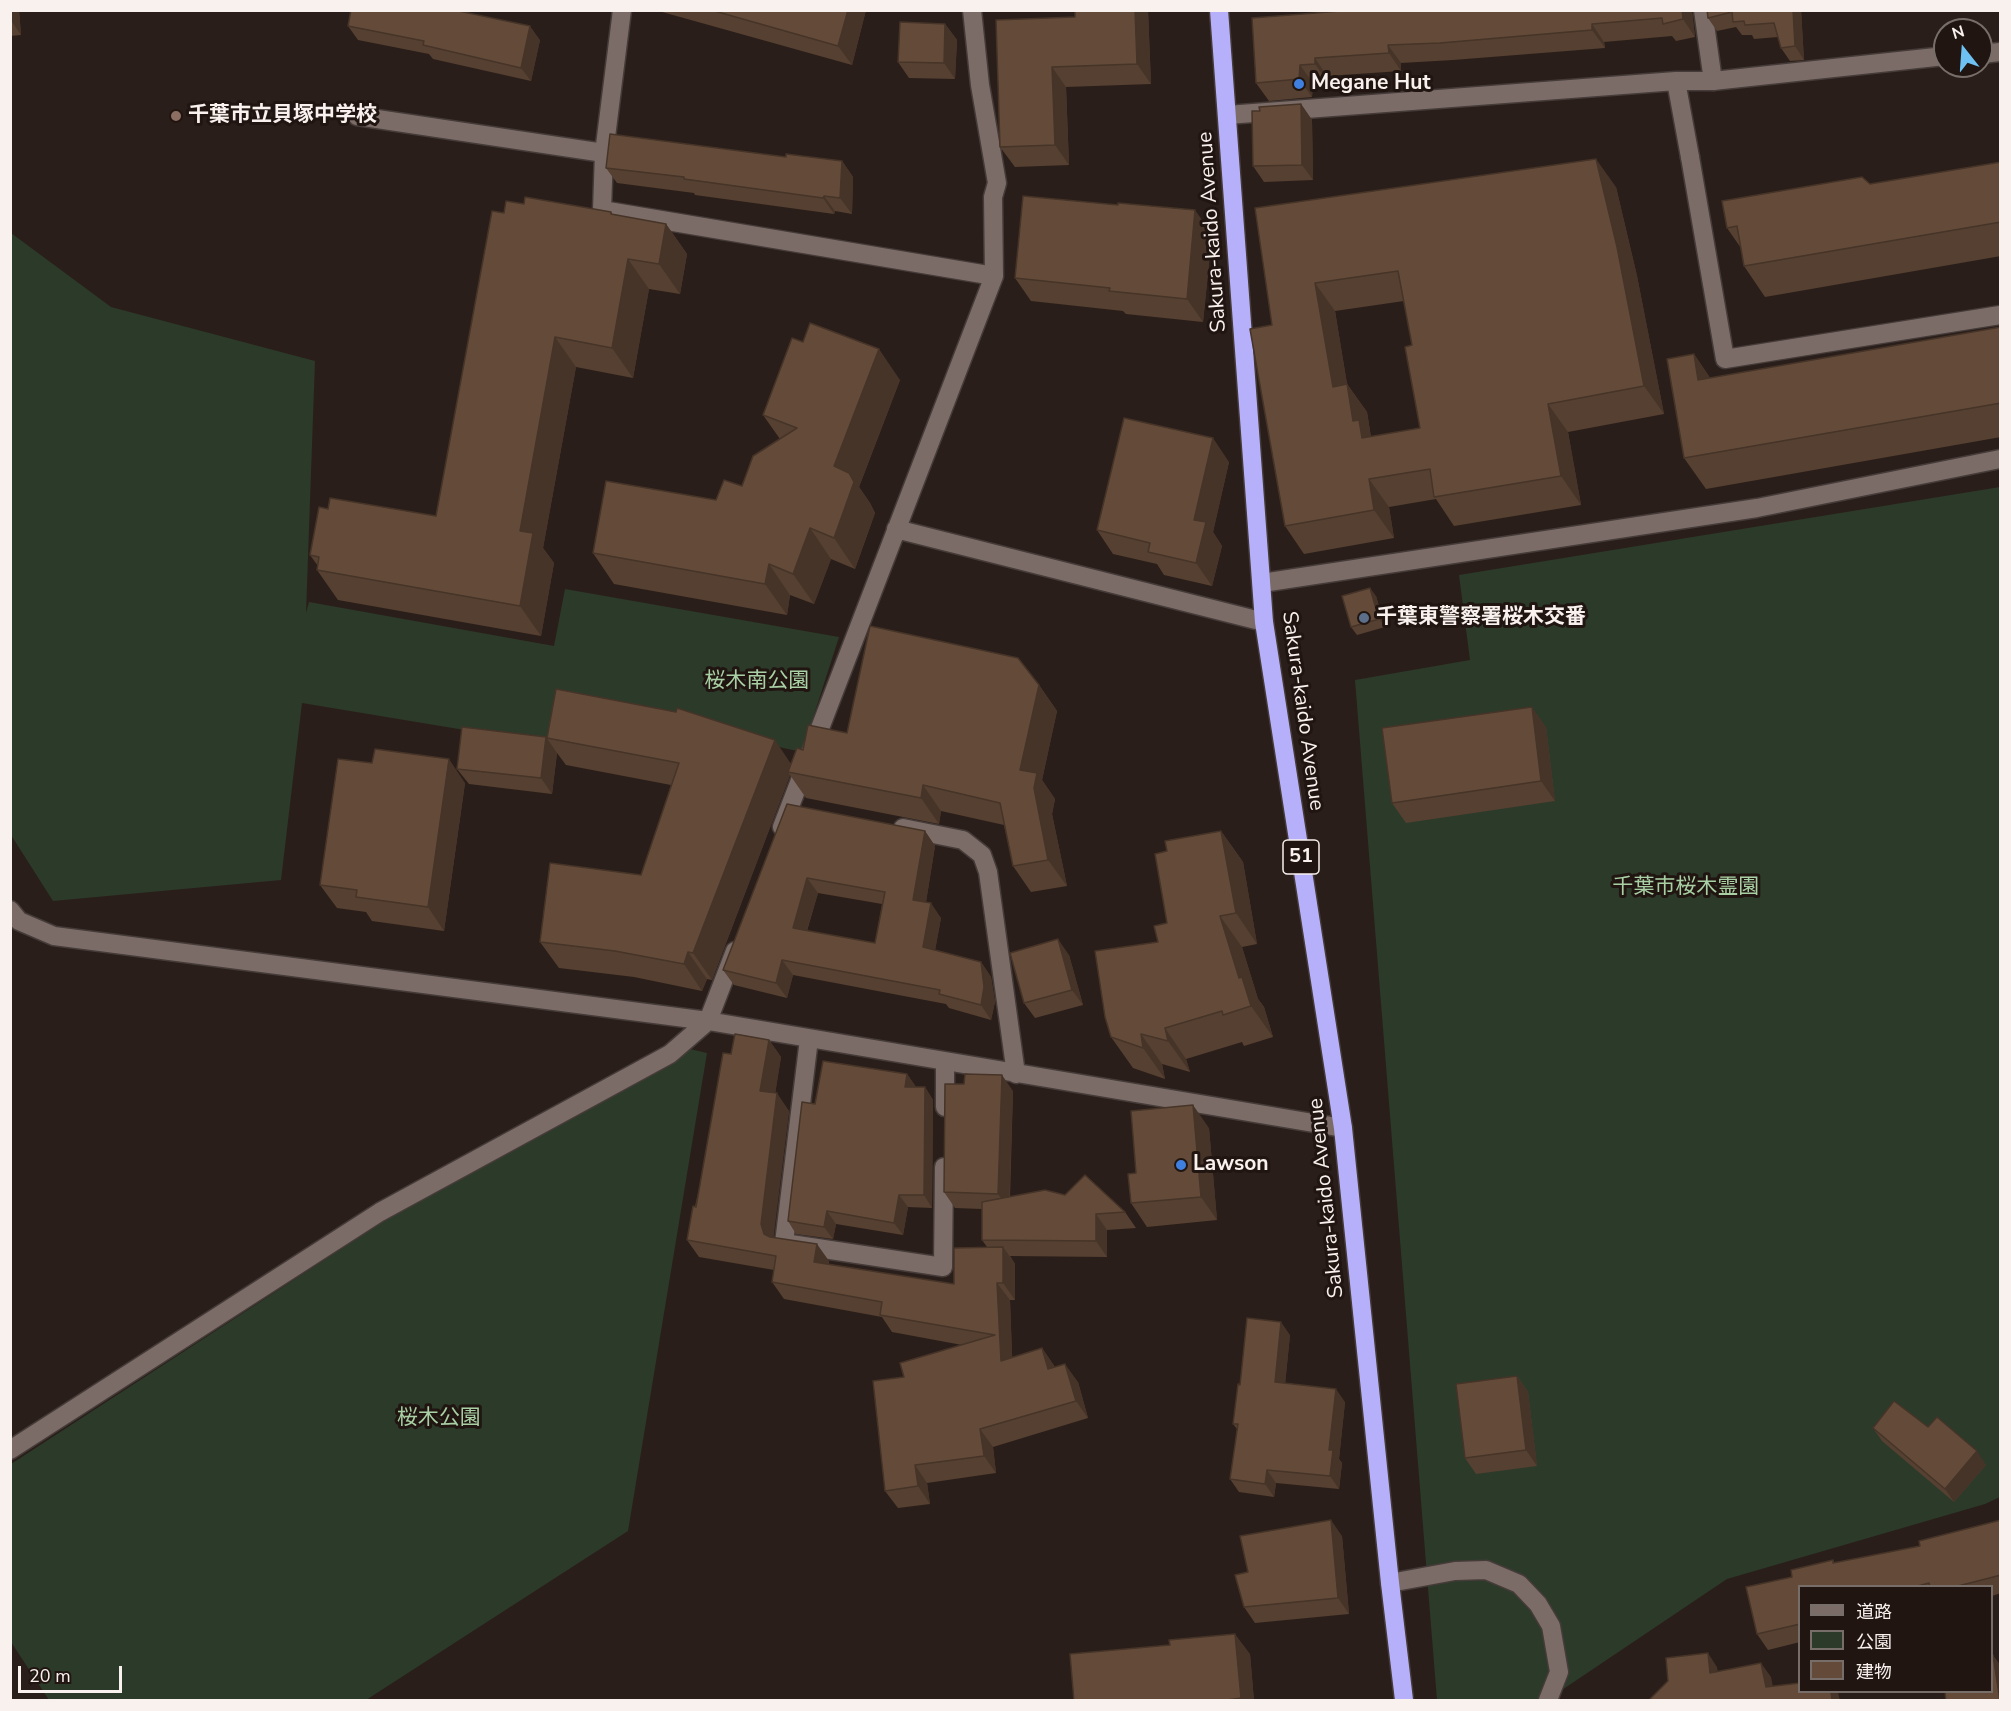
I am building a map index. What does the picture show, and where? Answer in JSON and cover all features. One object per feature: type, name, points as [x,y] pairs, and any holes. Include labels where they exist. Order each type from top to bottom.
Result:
[{"type":"highway","name":"Sakura-kaido Avenue","points":[[1219,10],[1264,622],[1343,1128],[1404,1701]]},
{"type":"street","points":[[622,10],[604,153],[602,210],[994,276]]},
{"type":"street","points":[[778,838],[796,807],[896,529],[994,276],[993,197],[997,183],[980,86],[972,10]]},
{"type":"street","points":[[1703,10],[1713,81]]},
{"type":"street","points":[[1227,116],[1676,81],[1713,81],[1933,57]]},
{"type":"street","points":[[1676,81],[1725,359],[2001,315]]},
{"type":"street","points":[[357,116],[604,153]]},
{"type":"street","points":[[1262,583],[1757,508],[2001,459]]},
{"type":"street","points":[[896,529],[1264,622]]},
{"type":"street","points":[[883,824],[963,840],[982,855],[988,872],[1016,1074]]},
{"type":"street","points":[[10,910],[19,921],[54,936],[708,1021],[1343,1128]]},
{"type":"street","points":[[10,1450],[380,1212],[670,1054],[708,1021],[741,935]]},
{"type":"street","points":[[810,1039],[784,1243],[943,1267],[944,1153]]},
{"type":"street","points":[[945,1062],[945,1119]]},
{"type":"street","points":[[1390,1583],[1455,1571],[1486,1570],[1519,1584],[1538,1604],[1551,1626],[1559,1672],[1548,1701]]},
{"type":"green space","name":"桜木南公園","points":[[11,233],[111,307],[315,361],[306,613],[309,602],[554,646],[565,589],[839,637],[802,752],[565,701],[555,745],[302,703],[281,880],[53,901],[11,835]]},
{"type":"green space","name":"千葉市桜木霊園","points":[[2000,487],[2000,1497],[1985,1504],[1727,1579],[1547,1700],[1437,1700],[1355,680],[1470,660],[1459,575]]},
{"type":"green space","name":"桜木公園","points":[[690,1049],[707,1053],[628,1531],[366,1700],[49,1700],[11,1642],[11,1464],[409,1205]]},
{"type":"building","points":[[351,10],[454,10],[530,26],[521,68],[423,45],[424,41],[348,26]]},
{"type":"building","points":[[711,10],[848,10],[838,46]]},
{"type":"building","points":[[1075,10],[1135,10],[1137,64],[1052,67],[1055,145],[1000,147],[996,20],[1075,17]]},
{"type":"building","points":[[1354,10],[1682,10],[1683,19],[1663,24],[1662,18],[1592,24],[1592,30],[1440,43],[1388,45],[1389,53],[1315,58],[1315,64],[1300,65],[1299,79],[1256,83],[1252,18]]},
{"type":"building","points":[[1707,10],[1793,10],[1795,46],[1781,48],[1774,23],[1745,25],[1744,21],[1733,22],[1732,12],[1708,18]]},
{"type":"building","points":[[900,22],[945,24],[944,63],[898,62]]},
{"type":"building","points":[[1301,104],[1302,165],[1253,166],[1252,111],[1260,111],[1259,107]]},
{"type":"building","points":[[610,134],[786,157],[786,154],[842,161],[840,198],[824,196],[823,198],[606,168]]},
{"type":"building","points":[[1596,159],[1617,247],[1644,386],[1548,404],[1561,476],[1434,497],[1430,469],[1369,479],[1374,510],[1285,526],[1250,329],[1272,325],[1255,208]],"holes":[[[1398,271],[1412,345],[1405,347],[1420,428],[1362,438],[1359,420],[1353,421],[1347,384],[1333,387],[1315,283]]]},
{"type":"building","points":[[2001,162],[2001,222],[1744,266],[1737,226],[1727,228],[1722,201],[1862,177],[1870,184]]},
{"type":"building","points":[[1023,196],[1195,210],[1187,299],[1015,278]]},
{"type":"building","points":[[525,197],[666,224],[659,264],[628,259],[612,348],[555,337],[520,531],[533,533],[520,606],[317,570],[319,557],[310,555],[319,507],[328,509],[330,498],[436,516],[492,211],[504,213],[506,201],[524,204]]},
{"type":"building","points":[[810,323],[879,349],[834,466],[849,473],[854,482],[834,538],[810,528],[793,574],[769,564],[765,584],[593,553],[606,481],[716,500],[724,480],[742,486],[753,456],[797,428],[763,415],[792,338],[803,342]]},
{"type":"building","points":[[2001,327],[2001,403],[1684,458],[1667,359],[1694,354],[1698,380]]},
{"type":"building","points":[[1124,418],[1213,438],[1194,520],[1206,522],[1196,563],[1148,552],[1150,543],[1097,530]]},
{"type":"building","points":[[1370,588],[1379,619],[1351,627],[1342,596]]},
{"type":"building","points":[[870,626],[1018,658],[1039,685],[1020,770],[1037,773],[1034,788],[1048,860],[1013,866],[1000,803],[923,785],[921,798],[788,772],[797,748],[803,750],[808,725],[847,733]]},
{"type":"building","points":[[556,689],[676,712],[677,708],[775,740],[693,953],[688,952],[684,964],[615,951],[540,942],[550,863],[641,875],[679,763],[547,738]]},
{"type":"building","points":[[1532,707],[1541,781],[1392,803],[1382,728]]},
{"type":"building","points":[[462,727],[546,737],[541,778],[457,769]]},
{"type":"building","points":[[375,749],[449,759],[428,907],[356,897],[357,890],[320,885],[338,759],[372,763]]},
{"type":"building","points":[[787,804],[925,831],[913,900],[931,903],[923,947],[981,962],[984,987],[981,1005],[939,994],[940,990],[782,960],[776,983],[723,970]],"holes":[[[807,878],[885,892],[875,943],[793,928]]]},
{"type":"building","points":[[1221,831],[1236,913],[1220,916],[1239,978],[1242,977],[1251,1006],[1223,1015],[1222,1011],[1165,1028],[1168,1041],[1141,1034],[1143,1048],[1111,1037],[1105,1017],[1095,951],[1158,942],[1154,926],[1167,923],[1155,854],[1167,851],[1165,841]]},
{"type":"building","points":[[1058,939],[1072,990],[1024,1003],[1010,953]]},
{"type":"building","points":[[735,1034],[769,1040],[760,1091],[777,1093],[761,1224],[764,1234],[770,1237],[817,1244],[814,1262],[954,1284],[954,1248],[1003,1247],[1003,1283],[997,1283],[1001,1361],[1042,1348],[1048,1369],[1065,1364],[1076,1401],[980,1429],[984,1456],[915,1465],[918,1486],[885,1491],[873,1381],[904,1377],[900,1363],[995,1335],[880,1315],[882,1302],[772,1282],[776,1256],[687,1240],[693,1206],[696,1207],[723,1053],[731,1054]]},
{"type":"building","points":[[823,1061],[907,1074],[905,1087],[925,1087],[924,1195],[899,1195],[894,1223],[827,1211],[824,1227],[788,1221],[802,1102],[815,1104]]},
{"type":"building","points":[[965,1074],[1002,1075],[998,1194],[944,1192],[945,1084],[964,1084]]},
{"type":"building","points":[[1193,1105],[1201,1197],[1131,1203],[1128,1174],[1136,1173],[1131,1111]]},
{"type":"building","points":[[1085,1175],[1125,1212],[1096,1214],[1096,1241],[982,1240],[982,1202],[1045,1190],[1065,1195]]},
{"type":"building","points":[[1247,1318],[1281,1322],[1275,1382],[1336,1389],[1329,1450],[1333,1450],[1330,1476],[1267,1470],[1265,1484],[1230,1479],[1238,1424],[1233,1424],[1238,1384],[1240,1385]]},
{"type":"building","points":[[1517,1376],[1526,1450],[1465,1458],[1456,1384]]},
{"type":"building","points":[[1894,1401],[1928,1427],[1937,1417],[1977,1451],[1945,1489],[1873,1428]]},
{"type":"building","points":[[1331,1520],[1338,1598],[1244,1607],[1235,1575],[1248,1572],[1240,1536]]},
{"type":"building","points":[[2001,1520],[2001,1575],[1962,1585],[1930,1585],[1929,1583],[1922,1585],[1798,1585],[1798,1624],[1757,1634],[1746,1587],[1792,1577],[1791,1570],[1833,1560],[1833,1563],[1920,1546],[1919,1541]]},
{"type":"building","points":[[1235,1634],[1241,1698],[1220,1701],[1074,1701],[1070,1654],[1170,1645],[1169,1640]]},
{"type":"building","points":[[1708,1653],[1710,1673],[1761,1663],[1766,1687],[1798,1683],[1798,1693],[1831,1693],[1832,1701],[1648,1701],[1668,1681],[1666,1658]]},
{"type":"building","points":[[1993,1655],[2000,1701],[1946,1701],[1945,1693],[1993,1693]]},
{"type":"place","name":"Megane Hut","points":[[1299,84]]},
{"type":"place","name":"千葉市立貝塚中学校","points":[[176,116]]},
{"type":"place","name":"千葉東警察署桜木交番","points":[[1364,618]]},
{"type":"place","name":"Lawson","points":[[1181,1165]]}]
